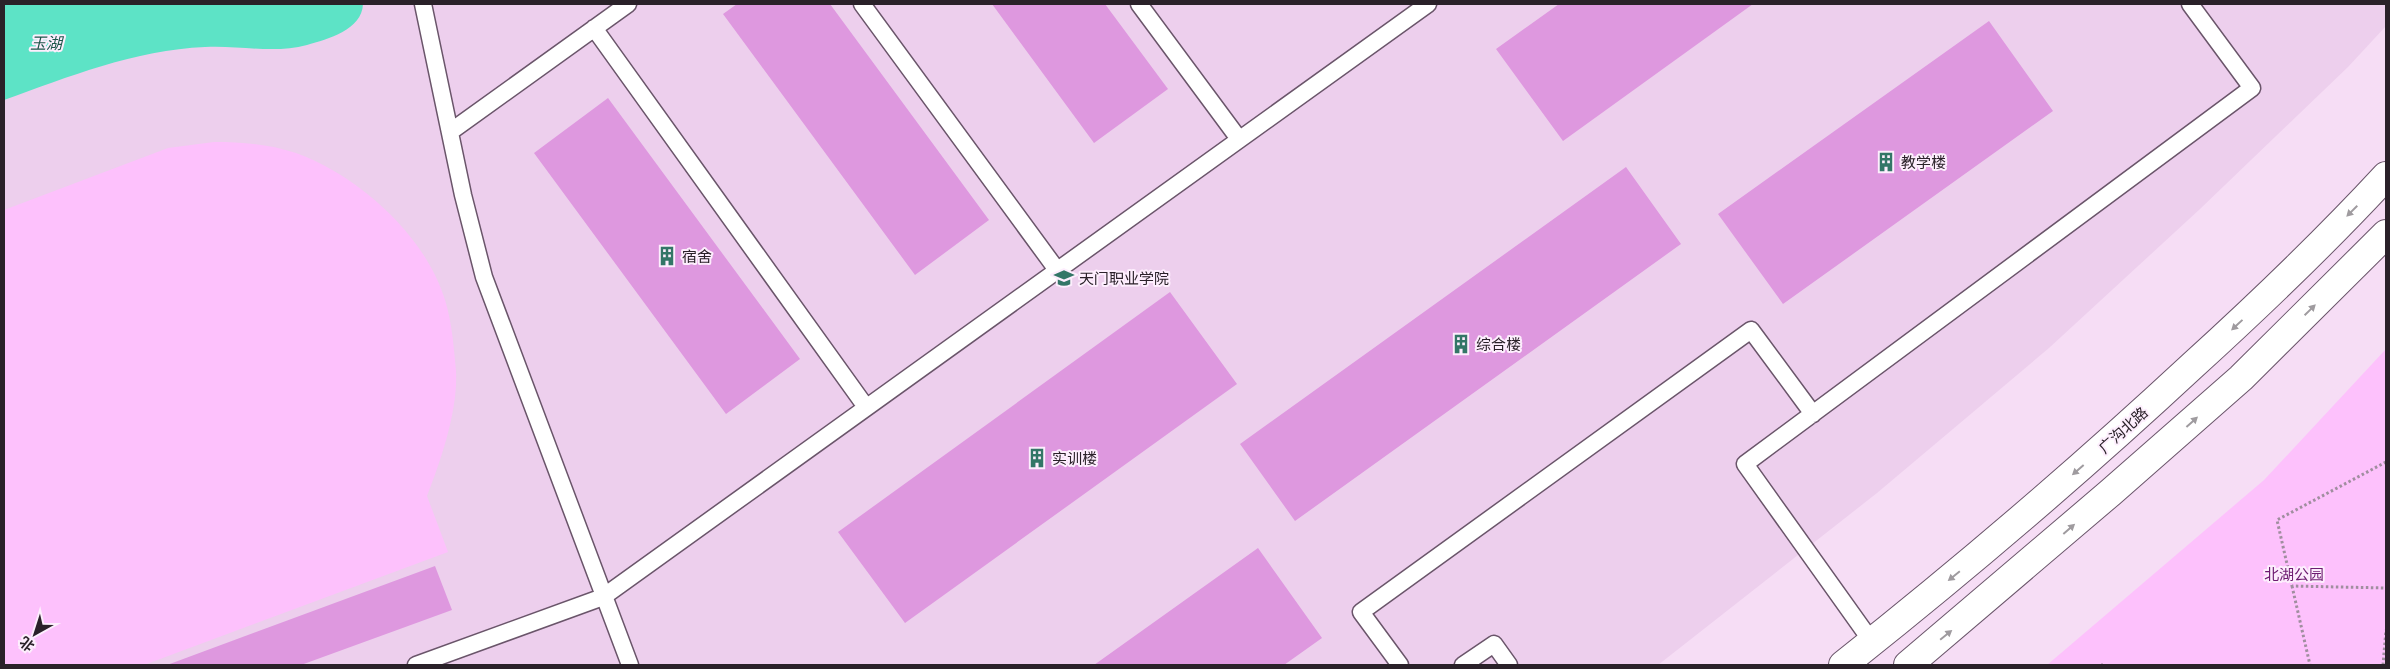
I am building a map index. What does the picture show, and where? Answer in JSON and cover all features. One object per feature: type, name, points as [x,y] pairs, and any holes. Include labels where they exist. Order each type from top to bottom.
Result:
[{"type":"street","name":"广沟北路","points":[[1843,665],[1967,566],[2122,432],[2259,305],[2386,176]]},
{"type":"street","points":[[1908,665],[2103,500],[2240,378],[2386,234]]},
{"type":"lane","points":[[423,4],[471,233],[484,277],[630,665]]},
{"type":"lane","points":[[450,132],[628,4]]},
{"type":"lane","points":[[862,4],[1057,270]]},
{"type":"lane","points":[[1140,4],[1239,139]]},
{"type":"lane","points":[[416,665],[603,597],[1428,4]]},
{"type":"lane","points":[[1872,642],[1745,464],[2252,88],[2190,4]]},
{"type":"lane","points":[[594,28],[866,407]]},
{"type":"lane","points":[[1400,665],[1362,612],[1751,330],[1812,414]]},
{"type":"lane","points":[[1463,665],[1494,644],[1509,665]]},
{"type":"path","points":[[2310,665],[2277,520],[2386,462]]},
{"type":"path","points":[[2292,586],[2386,588]]},
{"type":"path","points":[[2382,665],[2386,630]]},
{"type":"shaded area","name":"天门职业学院","points":[[4,4],[2386,4],[2386,26],[2348,67],[2200,209],[2049,348],[1877,493],[1658,665],[4,665]]},
{"type":"green space","points":[[214,142],[235,142],[276,147],[320,163],[366,192],[406,231],[422,253],[435,276],[445,300],[456,371],[456,386],[451,419],[438,467],[427,496],[448,552],[144,665],[4,665],[4,210],[168,148]]},
{"type":"green space","name":"北湖公园","points":[[2386,349],[2386,665],[2047,665],[2264,480]]},
{"type":"water","name":"玉湖","points":[[4,4],[363,4],[357,21],[350,27],[334,36],[307,45],[282,49],[205,47],[153,53],[102,66],[4,100]]},
{"type":"building","points":[[737,4],[830,4],[989,220],[915,275],[723,14]]},
{"type":"building","points":[[992,4],[1105,4],[1168,89],[1094,143]]},
{"type":"building","points":[[1559,4],[1753,4],[1563,141],[1496,49]]},
{"type":"building","name":"教学楼","points":[[1989,21],[2053,111],[1783,304],[1718,214]]},
{"type":"building","name":"宿舍","points":[[608,98],[800,359],[726,414],[534,153]]},
{"type":"building","name":"综合楼","points":[[1626,167],[1681,244],[1295,521],[1240,444]]},
{"type":"building","name":"实训楼","points":[[1170,292],[1237,384],[905,623],[838,532]]},
{"type":"building","points":[[1258,548],[1322,638],[1284,665],[1094,665]]},
{"type":"building","points":[[435,566],[452,610],[301,665],[167,665]]},
{"type":"place","name":"教学楼","points":[[1886,162]]},
{"type":"place","name":"宿舍","points":[[667,256]]},
{"type":"place","name":"天门职业学院","points":[[1064,278]]},
{"type":"place","name":"综合楼","points":[[1461,344]]},
{"type":"place","name":"实训楼","points":[[1037,458]]}]
